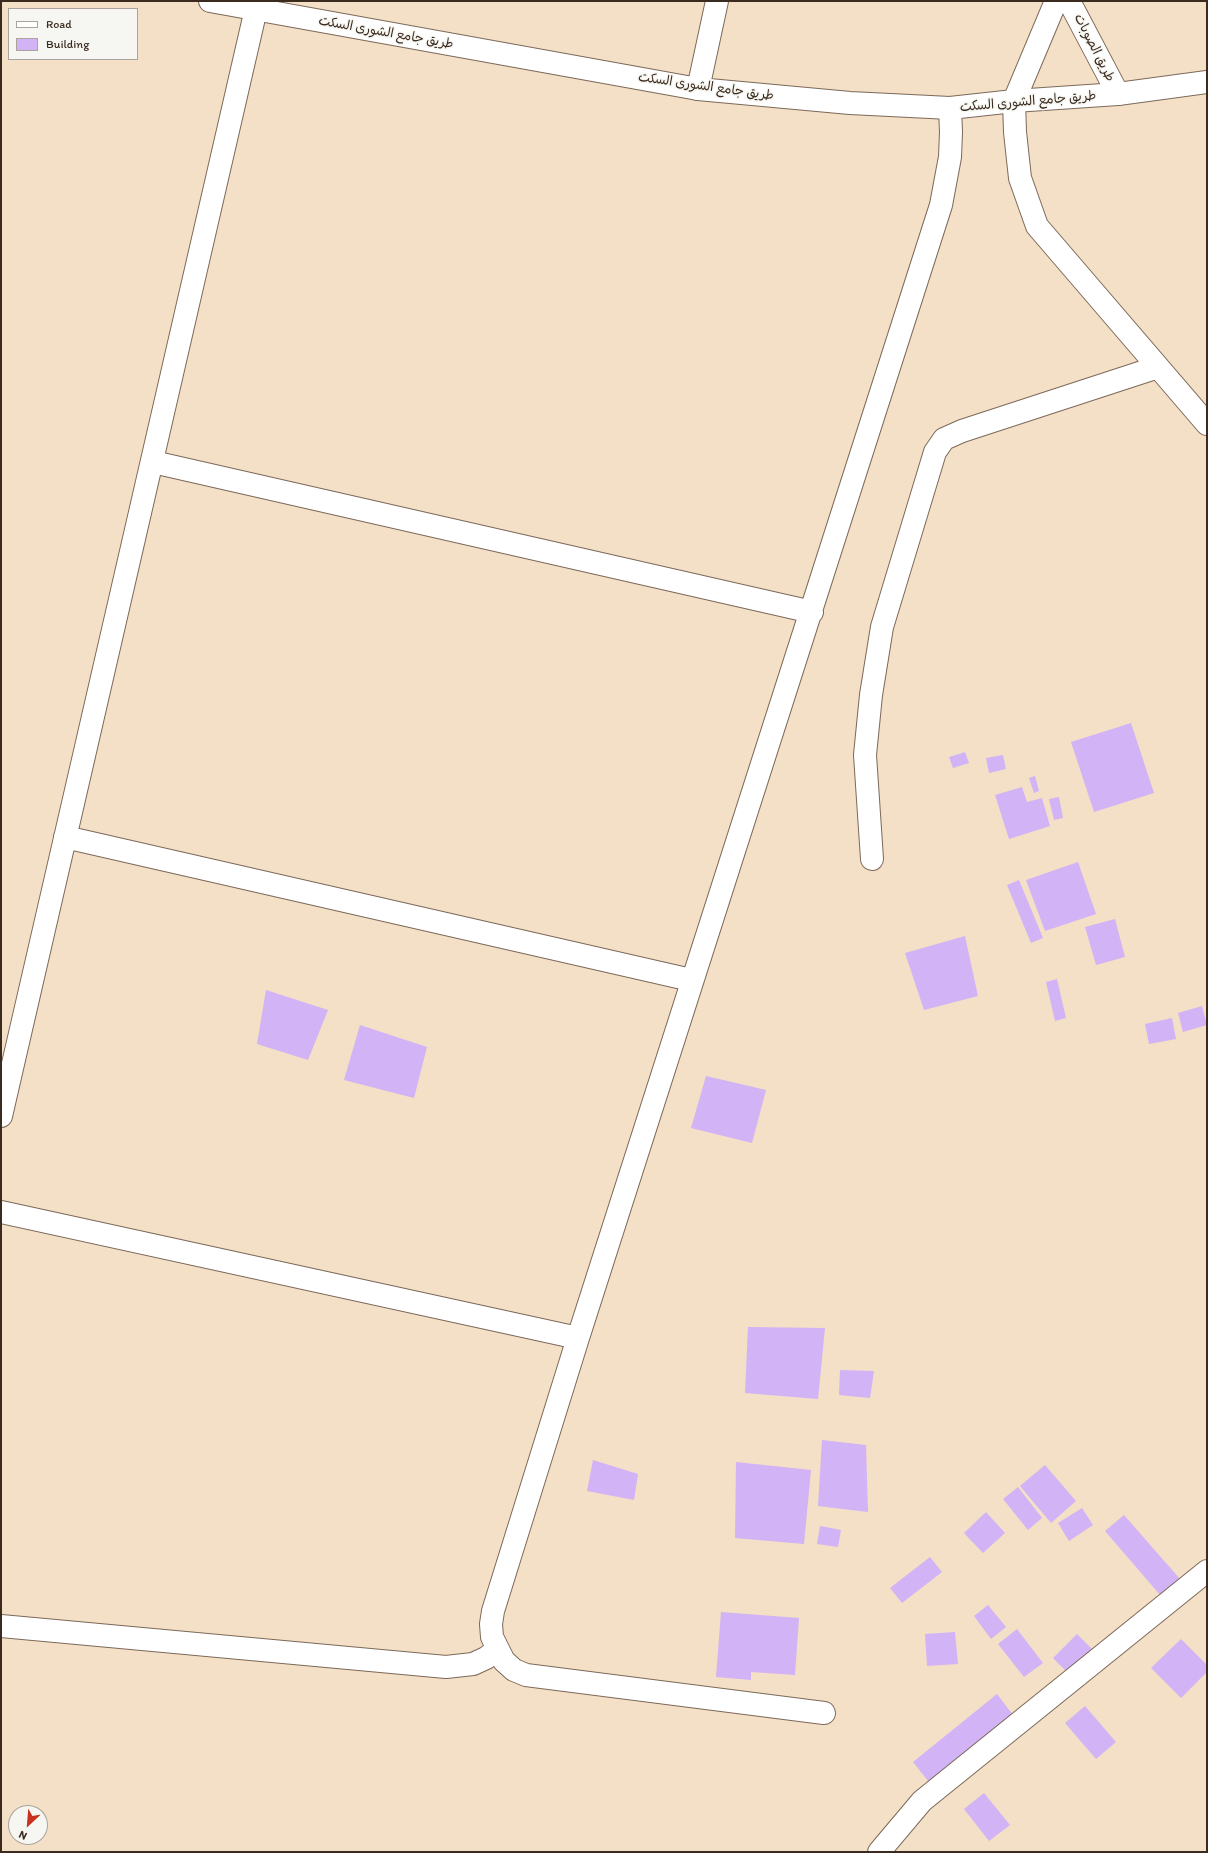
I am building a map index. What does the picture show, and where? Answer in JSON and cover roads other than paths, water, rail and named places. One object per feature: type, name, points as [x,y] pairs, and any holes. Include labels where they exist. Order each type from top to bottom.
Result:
[{"type":"street","name":"طريق جامع الشورى السكت","points":[[210,1],[698,89],[842,103],[950,108],[1014,101],[1118,94],[1207,82]]},
{"type":"street","points":[[698,89],[717,1]]},
{"type":"street","points":[[1056,1],[1014,101],[1015,132],[1020,178],[1037,226],[1207,424]]},
{"type":"street","name":"طريق الصوبات","points":[[1069,1],[1118,94]]},
{"type":"street","points":[[1,1116],[153,462],[256,9]]},
{"type":"street","points":[[824,1713],[540,1678],[526,1675],[514,1670],[504,1661],[497,1650],[492,1637],[491,1624],[493,1611],[578,1338],[692,980],[812,612],[941,205],[950,157],[950,108]]},
{"type":"street","points":[[872,858],[865,755],[871,695],[882,627],[935,452],[944,439],[962,431],[1158,367]]},
{"type":"street","points":[[153,462],[812,612]]},
{"type":"street","points":[[65,837],[692,980]]},
{"type":"street","points":[[1,1212],[578,1338]]},
{"type":"street","points":[[879,1852],[922,1802],[1207,1571]]},
{"type":"street","points":[[1,1626],[446,1667],[473,1664],[486,1658],[497,1650]]}]
